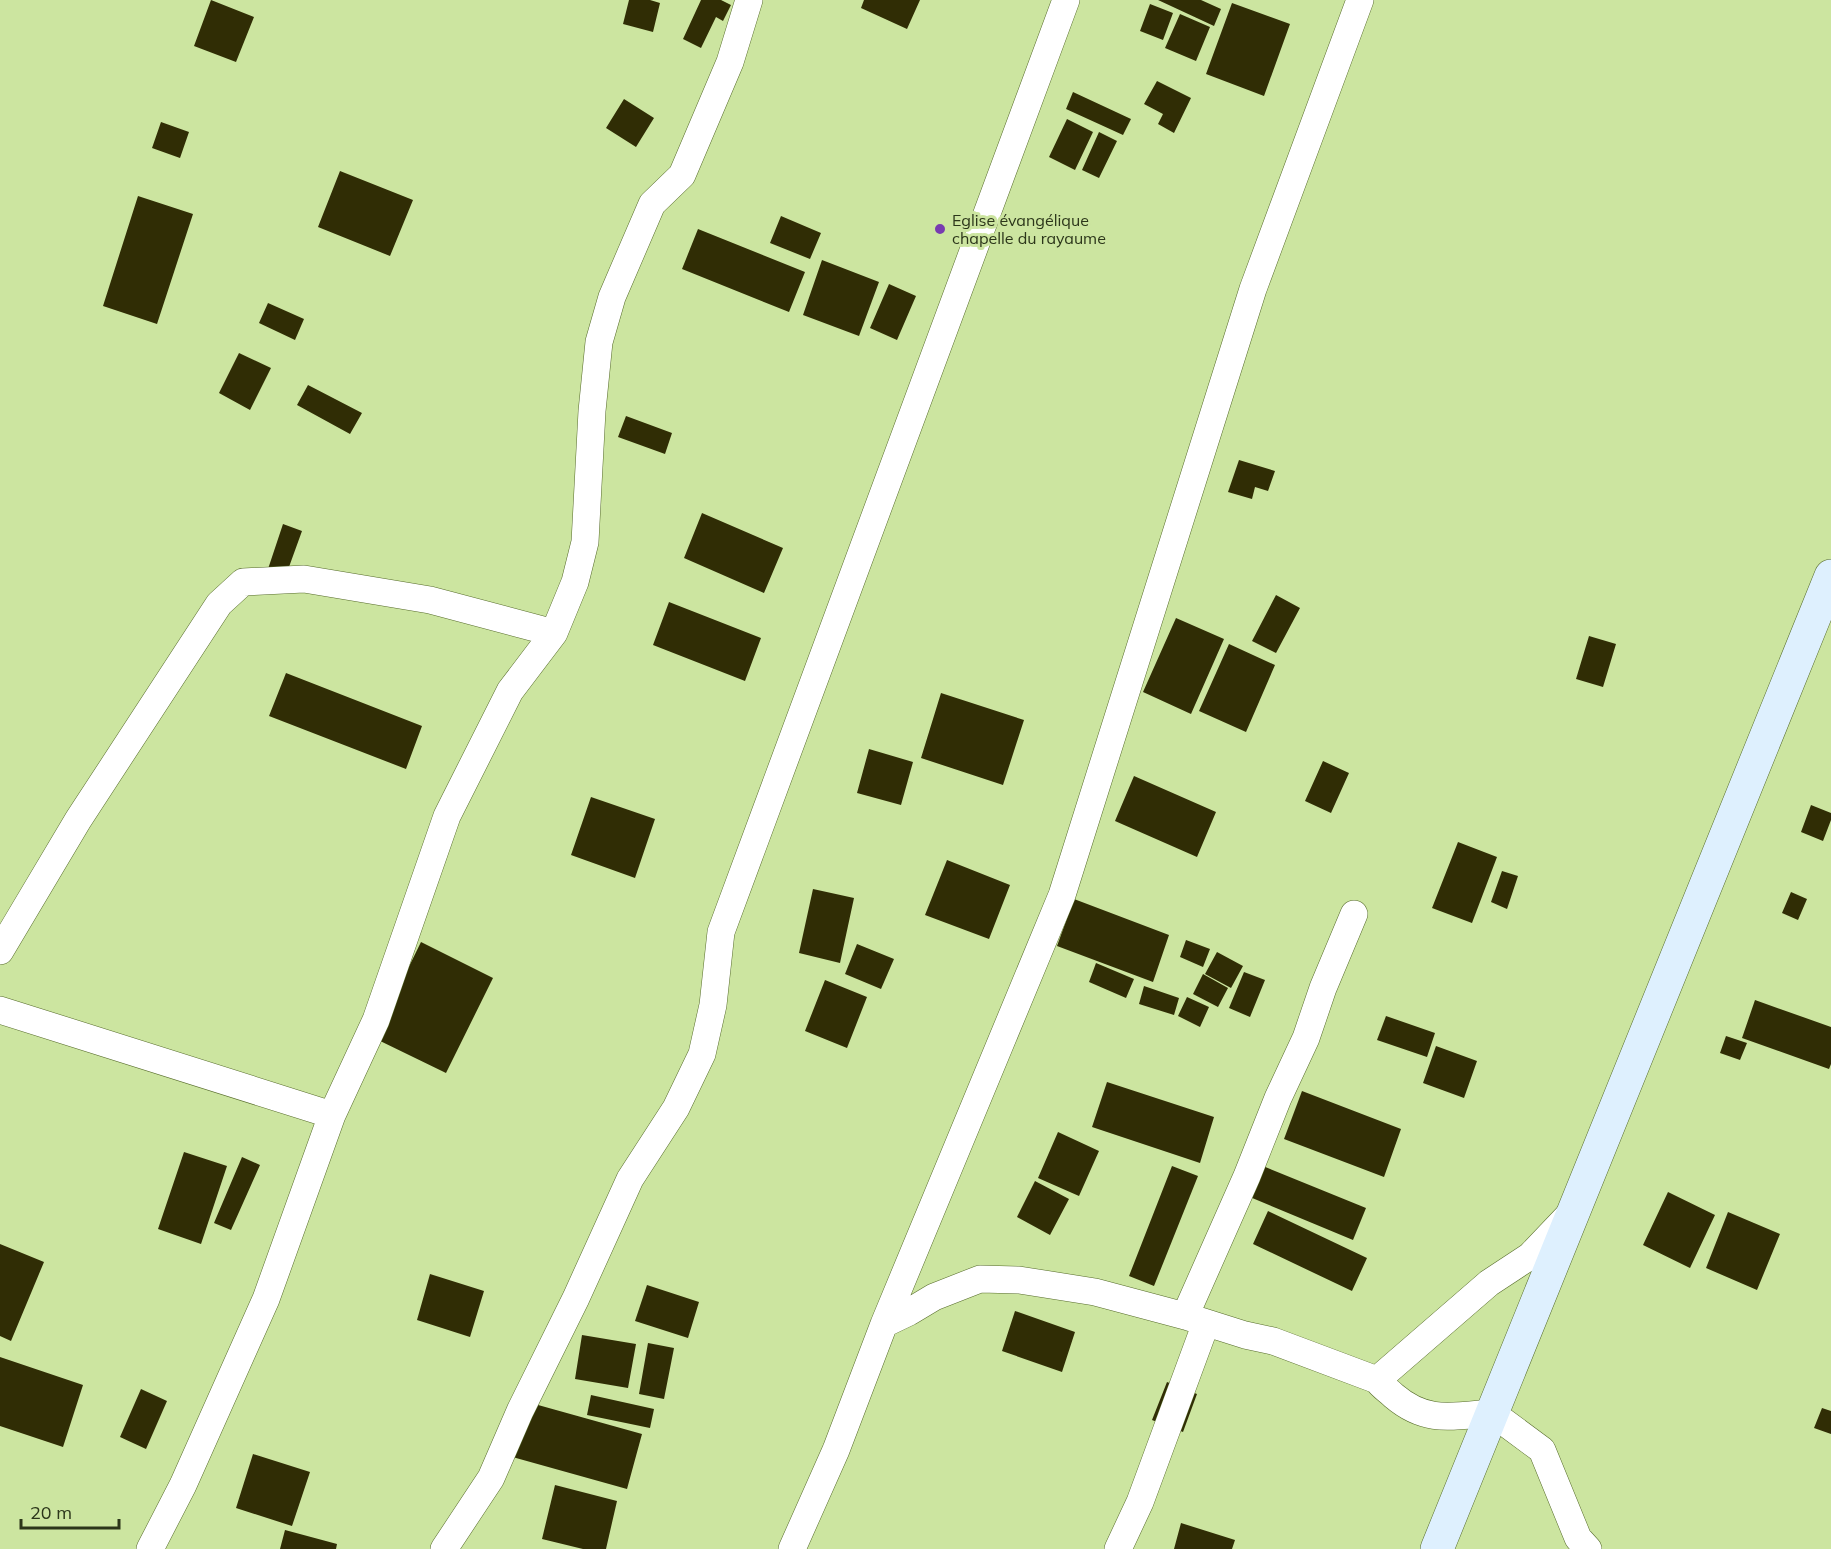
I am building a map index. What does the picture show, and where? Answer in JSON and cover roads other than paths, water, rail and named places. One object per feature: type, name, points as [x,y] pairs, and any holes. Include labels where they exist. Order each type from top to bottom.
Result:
[{"type":"street","points":[[150,1549],[183,1485],[266,1299],[333,1115],[376,1020],[447,816],[510,691],[554,633],[575,582],[585,542],[592,411],[599,342],[612,297],[652,204],[682,175],[729,62],[749,0]]},
{"type":"street","points":[[444,1549],[491,1478],[520,1411],[576,1298],[630,1179],[676,1108],[702,1054],[713,1005],[721,932],[1066,0]]},
{"type":"street","points":[[792,1549],[836,1450],[884,1323],[1062,895],[1253,289],[1360,0]]},
{"type":"street","points":[[1437,1549],[1831,576]]},
{"type":"street","points":[[0,951],[78,820],[219,604],[243,582],[304,579],[430,600],[554,633]]},
{"type":"street","points":[[1118,1549],[1140,1502],[1196,1319],[1247,1176],[1273,1109],[1306,1038],[1323,988],[1354,914]]},
{"type":"street","points":[[0,1010],[333,1115]]},
{"type":"street","points":[[1377,1380],[1489,1283],[1530,1256],[1574,1209]]},
{"type":"street","points":[[884,1323],[934,1297],[980,1278],[1019,1280],[1095,1292],[1273,1341],[1377,1380],[1382,1387],[1399,1400],[1426,1415],[1439,1418],[1492,1413],[1542,1450],[1578,1538],[1588,1549]]},
{"type":"place","name":"Eglise évangélique chapelle du rayaume","points":[[940,229]]}]
